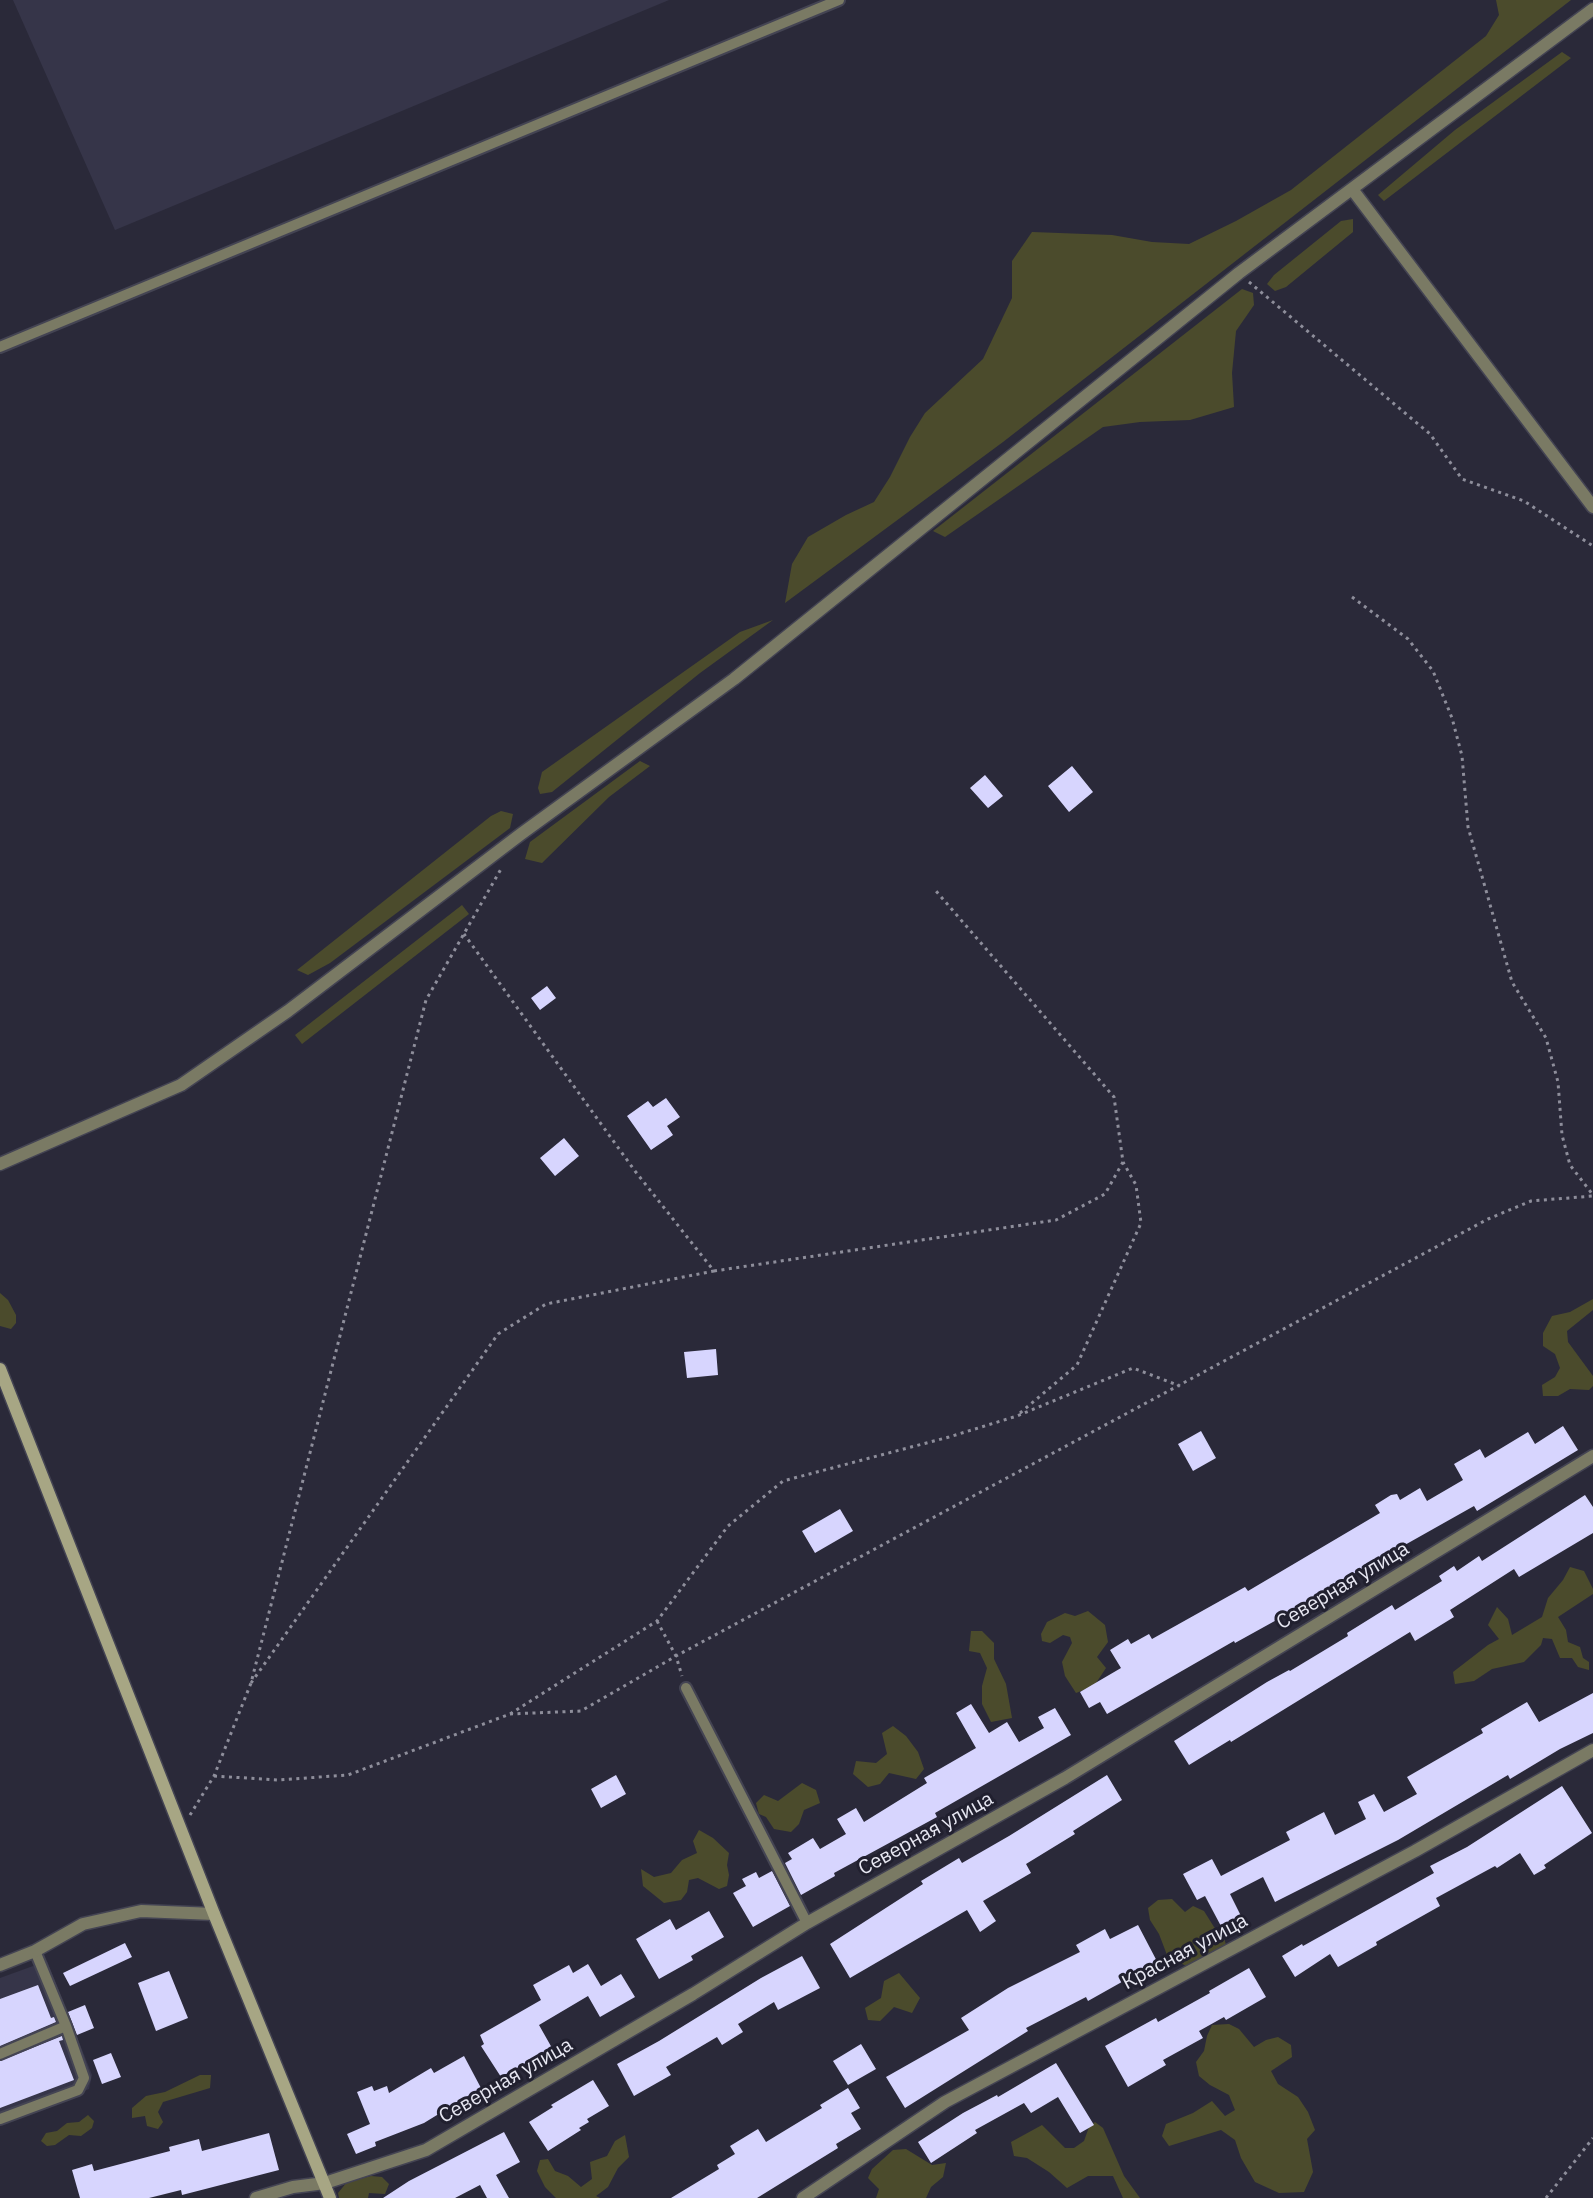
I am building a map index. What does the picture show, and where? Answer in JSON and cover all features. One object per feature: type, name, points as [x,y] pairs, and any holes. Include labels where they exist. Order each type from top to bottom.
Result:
[{"type":"street","points":[[0,1164],[181,1085],[288,1011],[521,834],[734,679],[1239,273],[1593,9]]},
{"type":"street","points":[[1352,189],[1593,507]]},
{"type":"street","points":[[0,1369],[214,1914],[330,2198]]},
{"type":"street","name":"Северная улица","points":[[256,2198],[293,2187],[324,2182],[426,2150],[693,1994],[807,1923],[1065,1778],[1593,1456]]},
{"type":"street","name":"Красная улица","points":[[803,2198],[945,2102],[1415,1851],[1593,1750]]},
{"type":"street","points":[[0,1965],[35,1951],[83,1924],[141,1911],[214,1914]]},
{"type":"lane","points":[[0,347],[839,0]]},
{"type":"lane","points":[[686,1688],[807,1923]]},
{"type":"lane","points":[[0,2119],[78,2090],[84,2078],[66,2026],[35,1951]]},
{"type":"lane","points":[[0,2054],[66,2026]]},
{"type":"path","points":[[1239,273],[1430,434],[1462,478],[1524,501],[1593,546]]},
{"type":"path","points":[[1352,597],[1408,639],[1433,671],[1452,718],[1462,756],[1468,827],[1512,982],[1546,1038],[1558,1082],[1562,1135],[1570,1165],[1593,1196]]},
{"type":"path","points":[[182,1830],[214,1776],[251,1683],[426,1000],[504,864]]},
{"type":"path","points":[[936,891],[1114,1097],[1123,1162],[1136,1185],[1141,1223],[1077,1365],[1017,1416]]},
{"type":"path","points":[[464,934],[635,1171],[714,1271]]},
{"type":"path","points":[[251,1683],[498,1334],[546,1304],[714,1271],[1056,1220],[1105,1194],[1123,1162]]},
{"type":"path","points":[[510,1714],[580,1711],[676,1656],[1488,1219],[1530,1201],[1593,1196]]},
{"type":"path","points":[[214,1776],[278,1780],[348,1775],[510,1714],[657,1621],[728,1526],[783,1481],[949,1437],[1017,1416],[1133,1368],[1180,1386]]},
{"type":"path","points":[[657,1621],[676,1656],[686,1688]]},
{"type":"path","points":[[1546,2198],[1593,2138]]},
{"type":"shaded area","points":[[13,0],[669,0],[115,230]]},
{"type":"shaded area","points":[[1496,0],[1571,0],[1003,442],[785,603],[792,564],[808,537],[874,502],[925,413],[983,359],[1012,298],[1012,261],[1032,232],[1112,235],[1152,242],[1189,244],[1236,221],[1291,190],[1486,36],[1499,15]]},
{"type":"shaded area","points":[[1562,52],[1571,58],[1384,201],[1378,195],[1455,130]]},
{"type":"shaded area","points":[[1353,219],[1353,232],[1286,287],[1275,291],[1267,284],[1274,275],[1341,221]]},
{"type":"shaded area","points":[[1242,289],[1253,293],[1254,305],[1236,331],[1232,373],[1234,407],[1190,420],[1140,422],[1103,427],[945,537],[933,531]]},
{"type":"shaded area","points":[[773,620],[700,673],[552,792],[540,794],[538,788],[542,772],[740,632]]},
{"type":"shaded area","points":[[640,761],[650,766],[609,797],[542,863],[525,859],[530,842]]},
{"type":"shaded area","points":[[501,811],[513,814],[510,828],[330,963],[308,975],[297,970],[491,816]]},
{"type":"shaded area","points":[[462,905],[469,914],[302,1044],[295,1035]]},
{"type":"shaded area","points":[[0,1293],[8,1300],[16,1315],[16,1323],[11,1329],[0,1326]]},
{"type":"shaded area","points":[[1593,1299],[1593,1310],[1567,1331],[1568,1342],[1593,1376],[1593,1386],[1589,1390],[1570,1389],[1558,1396],[1543,1396],[1542,1385],[1555,1377],[1560,1368],[1555,1354],[1543,1346],[1543,1333],[1552,1316],[1570,1312]]},
{"type":"shaded area","points":[[1570,1567],[1584,1571],[1593,1589],[1593,1594],[1558,1617],[1566,1630],[1568,1642],[1580,1647],[1583,1658],[1589,1662],[1589,1670],[1578,1667],[1572,1658],[1560,1658],[1552,1639],[1543,1638],[1541,1645],[1524,1662],[1492,1669],[1474,1681],[1455,1684],[1453,1672],[1499,1639],[1488,1625],[1497,1607],[1508,1619],[1512,1635],[1542,1617],[1548,1598],[1563,1580]]},
{"type":"shaded area","points":[[1088,1611],[1105,1625],[1108,1642],[1097,1657],[1106,1668],[1094,1686],[1076,1693],[1065,1676],[1062,1662],[1072,1643],[1070,1637],[1063,1635],[1050,1643],[1042,1641],[1041,1634],[1047,1622],[1065,1613],[1075,1616]]},
{"type":"shaded area","points":[[971,1631],[982,1631],[994,1643],[994,1659],[1006,1684],[1012,1718],[991,1722],[982,1704],[982,1686],[987,1668],[980,1653],[969,1651]]},
{"type":"shaded area","points":[[893,1726],[906,1736],[918,1752],[924,1769],[916,1779],[889,1773],[880,1784],[868,1787],[853,1774],[856,1761],[876,1763],[887,1754],[882,1733]]},
{"type":"shaded area","points":[[802,1783],[816,1790],[820,1803],[804,1810],[799,1824],[791,1832],[774,1829],[766,1817],[759,1814],[756,1803],[764,1795],[778,1801]]},
{"type":"shaded area","points":[[699,1830],[713,1838],[729,1853],[727,1886],[719,1889],[698,1878],[689,1880],[687,1892],[681,1900],[664,1903],[643,1886],[641,1869],[654,1877],[671,1873],[682,1860],[697,1853],[693,1841]]},
{"type":"shaded area","points":[[1172,1899],[1185,1912],[1193,1906],[1204,1911],[1214,1927],[1223,1934],[1226,1945],[1219,1956],[1204,1957],[1186,1966],[1167,1955],[1159,1934],[1150,1920],[1148,1908],[1158,1900]]},
{"type":"shaded area","points":[[47,1961],[92,2075],[89,2089],[0,2124],[0,1978]]},
{"type":"shaded area","points":[[899,1973],[920,1998],[912,2013],[894,2007],[880,2021],[868,2020],[865,2008],[881,1998],[884,1981]]},
{"type":"shaded area","points":[[1229,2024],[1239,2029],[1254,2047],[1266,2040],[1278,2037],[1291,2045],[1292,2057],[1271,2071],[1278,2084],[1298,2097],[1308,2112],[1315,2130],[1307,2139],[1313,2172],[1304,2192],[1279,2193],[1255,2182],[1241,2158],[1235,2140],[1221,2130],[1169,2146],[1162,2136],[1166,2124],[1193,2113],[1212,2101],[1225,2116],[1235,2110],[1229,2095],[1199,2076],[1196,2062],[1204,2051],[1212,2025]]},
{"type":"shaded area","points":[[200,2075],[211,2075],[210,2088],[163,2102],[158,2112],[163,2122],[158,2129],[147,2126],[145,2116],[132,2118],[132,2108],[146,2096],[165,2092]]},
{"type":"shaded area","points":[[88,2115],[94,2121],[92,2128],[81,2136],[69,2135],[55,2145],[47,2146],[41,2141],[46,2133],[57,2131],[67,2123],[79,2122]]},
{"type":"shaded area","points":[[1095,2122],[1103,2128],[1124,2176],[1140,2198],[1123,2198],[1113,2176],[1088,2176],[1067,2188],[1049,2172],[1027,2158],[1014,2156],[1011,2142],[1042,2125],[1065,2148],[1074,2148],[1084,2141],[1089,2127]]},
{"type":"shaded area","points":[[625,2135],[629,2157],[618,2168],[608,2187],[596,2196],[600,2198],[556,2198],[545,2187],[537,2171],[540,2160],[548,2159],[555,2171],[568,2176],[581,2187],[592,2179],[590,2162],[607,2156],[615,2141]]},
{"type":"shaded area","points":[[906,2149],[932,2165],[946,2163],[943,2177],[931,2187],[926,2198],[876,2198],[879,2189],[868,2178],[872,2169],[893,2150]]},
{"type":"shaded area","points":[[371,2176],[382,2177],[389,2184],[385,2194],[369,2193],[368,2198],[339,2198],[338,2193],[347,2182]]},
{"type":"building","points":[[1072,766],[1093,792],[1069,812],[1048,786]]},
{"type":"building","points":[[985,775],[1003,796],[988,808],[970,788]]},
{"type":"building","points":[[547,986],[556,998],[540,1010],[531,998]]},
{"type":"building","points":[[666,1098],[680,1117],[667,1126],[673,1135],[651,1150],[627,1116],[648,1101],[653,1107]]},
{"type":"building","points":[[564,1138],[579,1156],[555,1176],[540,1158]]},
{"type":"building","points":[[716,1349],[718,1375],[687,1378],[684,1352]]},
{"type":"building","points":[[1563,1426],[1578,1450],[1477,1511],[1474,1506],[1330,1587],[1332,1590],[1283,1618],[1235,1643],[1234,1641],[1107,1714],[1100,1702],[1089,1708],[1080,1692],[1121,1668],[1110,1650],[1128,1639],[1131,1644],[1149,1634],[1152,1639],[1245,1587],[1248,1591],[1380,1513],[1375,1505],[1391,1495],[1397,1494],[1400,1500],[1420,1488],[1427,1501],[1463,1480],[1454,1464],[1480,1449],[1485,1458],[1528,1432],[1535,1444]]},
{"type":"building","points":[[1201,1431],[1216,1458],[1193,1471],[1178,1444]]},
{"type":"building","points":[[1585,1495],[1593,1507],[1593,1533],[1519,1577],[1514,1569],[1450,1610],[1454,1617],[1415,1641],[1410,1632],[1231,1742],[1230,1740],[1189,1765],[1174,1741],[1267,1682],[1348,1636],[1347,1633],[1392,1605],[1395,1610],[1442,1581],[1439,1576],[1454,1566],[1457,1571],[1479,1556],[1482,1561]]},
{"type":"building","points":[[840,1509],[853,1531],[815,1553],[802,1531]]},
{"type":"building","points":[[1593,1693],[1593,1733],[1560,1749],[1510,1779],[1508,1775],[1398,1840],[1275,1902],[1263,1877],[1230,1894],[1242,1918],[1222,1928],[1205,1896],[1197,1900],[1183,1874],[1212,1859],[1221,1876],[1290,1840],[1286,1832],[1324,1812],[1335,1835],[1366,1819],[1358,1802],[1374,1794],[1384,1812],[1417,1794],[1407,1777],[1483,1733],[1481,1729],[1527,1702],[1539,1722]]},
{"type":"building","points":[[971,1704],[989,1733],[1007,1722],[1019,1742],[1044,1728],[1038,1717],[1055,1708],[1071,1735],[935,1813],[937,1817],[834,1873],[835,1876],[801,1895],[785,1863],[792,1859],[788,1853],[813,1838],[820,1849],[846,1834],[837,1819],[856,1808],[864,1822],[927,1783],[924,1778],[976,1748],[956,1713]]},
{"type":"building","points":[[616,1775],[626,1794],[601,1808],[591,1789]]},
{"type":"building","points":[[1107,1775],[1122,1800],[1073,1831],[1075,1834],[1026,1864],[1031,1873],[983,1901],[996,1921],[980,1932],[967,1910],[850,1978],[830,1944],[923,1884],[921,1881],[959,1858],[962,1863]]},
{"type":"building","points":[[1562,1786],[1592,1833],[1544,1865],[1546,1868],[1534,1875],[1520,1853],[1497,1868],[1495,1866],[1436,1898],[1440,1906],[1376,1942],[1377,1945],[1338,1967],[1330,1954],[1295,1977],[1282,1956],[1434,1873],[1430,1866],[1467,1847]]},
{"type":"building","points":[[772,1871],[790,1906],[753,1927],[733,1893],[746,1886],[742,1879],[756,1872],[759,1878]]},
{"type":"building","points":[[709,1911],[724,1937],[691,1956],[693,1960],[659,1979],[636,1939],[670,1919],[676,1930]]},
{"type":"building","points":[[1138,1925],[1160,1967],[1138,1978],[1136,1974],[1088,2001],[1086,1997],[1026,2028],[1028,2031],[905,2108],[886,2077],[969,2030],[961,2018],[1008,1988],[1080,1952],[1076,1945],[1105,1929],[1110,1939]]},
{"type":"building","points":[[125,1943],[132,1957],[70,1986],[63,1973]]},
{"type":"building","points":[[802,1956],[820,1988],[778,2010],[774,2002],[738,2024],[743,2032],[722,2045],[717,2037],[666,2067],[671,2075],[634,2096],[617,2064]]},
{"type":"building","points":[[588,1964],[601,1986],[621,1974],[635,1997],[600,2017],[588,1996],[539,2025],[552,2048],[501,2077],[481,2046],[484,2044],[480,2035],[541,2000],[533,1985],[569,1965],[573,1973]]},
{"type":"building","points":[[1249,1968],[1266,1997],[1226,2020],[1224,2017],[1199,2031],[1203,2038],[1163,2060],[1166,2065],[1128,2087],[1105,2046],[1156,2018],[1158,2022]]},
{"type":"building","points":[[169,1971],[188,2018],[156,2031],[138,1983]]},
{"type":"building","points":[[38,1985],[51,2018],[54,2017],[56,2022],[0,2046],[0,1999]]},
{"type":"building","points":[[85,2005],[94,2028],[77,2035],[68,2012]]},
{"type":"building","points":[[62,2036],[63,2040],[59,2041],[74,2080],[0,2108],[0,2061]]},
{"type":"building","points":[[861,2044],[876,2069],[848,2085],[833,2061]]},
{"type":"building","points":[[111,2053],[121,2077],[102,2084],[93,2060]]},
{"type":"building","points":[[464,2056],[481,2088],[424,2123],[375,2142],[376,2146],[356,2154],[347,2134],[370,2124],[357,2092],[372,2086],[374,2091],[387,2086],[389,2093],[431,2068],[434,2073]]},
{"type":"building","points":[[1056,2063],[1094,2125],[1080,2133],[1058,2097],[1031,2113],[1024,2103],[975,2130],[977,2133],[931,2163],[918,2142],[963,2113],[997,2095],[998,2097]]},
{"type":"building","points":[[593,2080],[609,2106],[587,2119],[589,2122],[579,2128],[581,2130],[548,2151],[529,2122],[553,2107],[551,2105]]},
{"type":"building","points":[[848,2088],[860,2108],[851,2113],[861,2129],[836,2144],[838,2148],[757,2198],[671,2198],[719,2169],[717,2165],[735,2154],[730,2146],[758,2129],[766,2142],[822,2108],[820,2105]]},
{"type":"building","points":[[504,2132],[520,2162],[496,2175],[509,2198],[487,2198],[480,2185],[455,2198],[383,2198],[409,2181]]},
{"type":"building","points":[[269,2133],[279,2170],[182,2195],[181,2190],[149,2198],[80,2198],[72,2170],[92,2164],[94,2171],[170,2151],[169,2147],[199,2139],[202,2151]]}]
